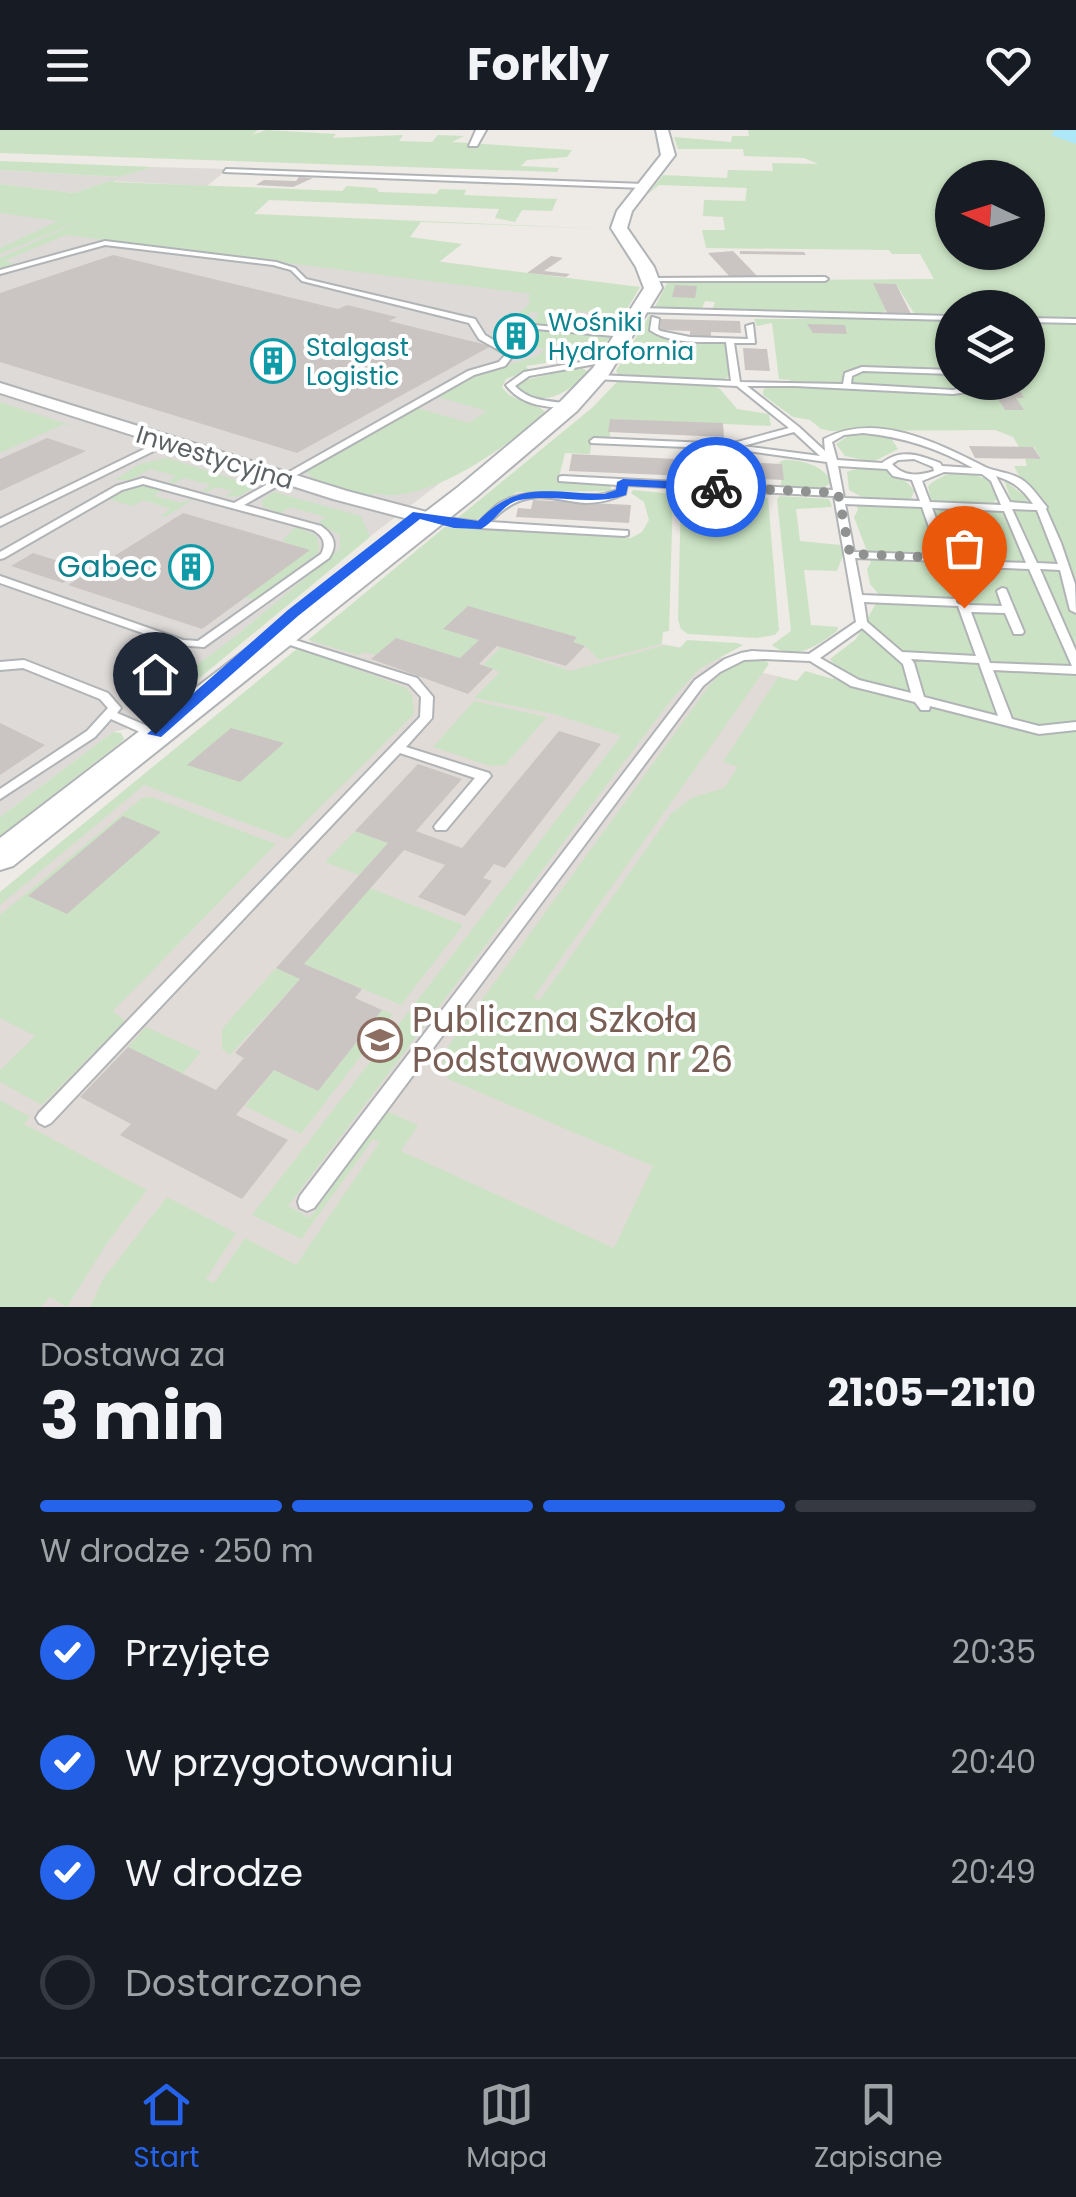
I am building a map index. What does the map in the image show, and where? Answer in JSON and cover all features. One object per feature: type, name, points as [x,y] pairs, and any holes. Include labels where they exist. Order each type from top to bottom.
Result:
[{"type":"street","points":[[473,144],[481,130]]},
{"type":"street","points":[[0,857],[424,517],[535,434],[569,406],[604,368],[624,336],[648,315],[652,280],[620,228],[624,211],[668,155],[662,130]]},
{"type":"street","name":"Inwestycyjna","points":[[0,388],[282,478],[424,517]]},
{"type":"lane","points":[[226,171],[644,186]]},
{"type":"lane","points":[[0,272],[106,243],[274,264],[294,269],[304,280],[472,321],[482,337],[511,353],[502,364],[471,373],[237,506]]},
{"type":"lane","points":[[652,280],[825,279]]},
{"type":"lane","points":[[535,313],[523,329],[624,336]]},
{"type":"lane","points":[[750,326],[752,341],[658,333],[648,315],[935,318]]},
{"type":"lane","points":[[1045,320],[1076,321]]},
{"type":"lane","points":[[573,330],[580,321]]},
{"type":"lane","points":[[730,340],[737,384],[796,428],[831,462]]},
{"type":"lane","points":[[569,406],[524,398],[510,385],[527,374],[604,368],[737,384],[847,384],[879,391],[935,392]]},
{"type":"lane","points":[[847,384],[848,375],[862,369],[935,371]]},
{"type":"lane","points":[[730,446],[796,428]]},
{"type":"lane","points":[[922,703],[908,663],[862,623],[827,441],[834,435],[888,432],[908,437],[964,457],[1029,488],[1042,507],[1076,610]]},
{"type":"lane","points":[[908,437],[909,456]]},
{"type":"lane","points":[[594,441],[730,446],[831,462],[887,466],[896,474],[916,478],[935,476],[939,468]]},
{"type":"lane","points":[[0,523],[165,442]]},
{"type":"lane","points":[[887,466],[890,459],[909,456],[931,461],[939,468],[986,470],[996,480],[1076,667],[900,655]]},
{"type":"lane","points":[[916,478],[1007,724]]},
{"type":"lane","points":[[87,480],[113,491]]},
{"type":"lane","points":[[562,480],[926,504],[1042,507]]},
{"type":"lane","points":[[0,556],[113,491],[131,483],[149,482],[317,528],[327,536],[330,548],[325,556],[207,644],[182,643],[0,579]]},
{"type":"lane","points":[[481,525],[502,504],[518,496],[605,498],[622,492],[623,482]]},
{"type":"lane","points":[[424,517],[481,525],[624,533]]},
{"type":"lane","points":[[850,554],[1064,568]]},
{"type":"lane","points":[[1002,591],[1018,632]]},
{"type":"lane","points":[[858,598],[1010,610]]},
{"type":"lane","points":[[812,658],[862,623]]},
{"type":"lane","points":[[45,1118],[426,718],[427,697],[413,681],[273,637]]},
{"type":"lane","points":[[308,1202],[698,683],[730,658],[752,652],[812,658],[855,682],[922,703],[1040,730],[1076,726]]},
{"type":"lane","points":[[0,666],[24,664],[113,702],[112,715],[91,734],[0,794]]},
{"type":"lane","points":[[112,715],[164,727]]},
{"type":"lane","points":[[398,748],[491,778],[440,827]]},
{"type":"shaded area","points":[[153,167],[228,169],[207,186],[110,181],[74,193],[0,184],[0,170],[118,177]]},
{"type":"shaded area","points":[[0,213],[60,220],[73,214],[95,216],[474,266],[493,274],[619,290],[597,352],[505,369],[478,397],[536,410],[138,713],[143,716],[126,729],[113,732],[0,817]]},
{"type":"shaded area","name":"Publiczna Szkoła Podstawowa nr 26","points":[[402,567],[663,632],[662,644],[717,655],[735,666],[797,681],[629,1307],[0,1307],[0,897]]},
{"type":"green space","points":[[0,130],[258,130],[252,135],[266,130],[336,134],[333,138],[403,135],[399,141],[432,142],[438,135],[464,136],[452,142],[572,150],[567,157],[527,160],[521,166],[559,168],[557,172],[0,153]]},
{"type":"green space","points":[[748,130],[1076,130],[1076,1307],[90,1307],[103,1279],[167,1197],[236,1233],[206,1279],[214,1283],[245,1238],[296,1265],[380,1142],[373,1139],[301,1239],[252,1215],[621,736],[554,714],[474,698],[500,672],[483,665],[501,647],[570,671],[665,645],[680,648],[687,640],[737,643],[743,645],[699,669],[671,700],[288,1206],[310,1218],[386,1111],[418,1125],[401,1151],[614,1248],[653,1166],[448,1079],[442,1067],[445,1051],[728,665],[763,658],[769,664],[533,998],[540,1000],[671,814],[693,797],[724,788],[738,767],[723,762],[778,677],[797,681],[805,671],[833,679],[839,669],[830,659],[856,639],[880,596],[870,584],[867,569],[871,562],[854,517],[858,510],[854,497],[862,497],[849,490],[847,472],[864,468],[893,474],[914,491],[911,499],[931,500],[928,486],[935,481],[949,474],[972,474],[988,480],[997,499],[993,502],[1021,503],[1011,500],[1004,480],[1030,500],[1022,503],[1033,503],[1014,466],[1027,466],[1025,459],[1041,459],[1034,447],[1019,447],[1013,437],[995,430],[832,431],[793,417],[763,395],[769,386],[791,385],[790,380],[779,379],[772,323],[757,326],[754,319],[935,319],[935,400],[1045,400],[1045,290],[935,290],[935,314],[915,315],[896,284],[874,283],[886,311],[878,315],[712,311],[715,302],[705,301],[701,311],[654,309],[668,281],[934,279],[920,254],[892,254],[889,250],[706,248],[702,230],[725,230],[723,217],[703,216],[704,200],[745,201],[747,188],[659,185],[648,194],[663,175],[727,178],[728,170],[773,171],[772,163],[818,164],[804,158],[744,156],[743,149],[678,149],[674,137],[731,142],[732,136],[749,136]]},
{"type":"green space","points":[[0,161],[153,167],[119,177],[0,170]]},
{"type":"green space","points":[[115,179],[113,182],[342,191],[347,186],[376,188],[379,192],[436,194],[440,189],[466,190],[464,195],[557,199],[552,211],[522,210],[515,222],[495,218],[499,209],[269,200],[254,214],[610,229],[421,222],[410,237],[462,244],[439,262],[640,287],[613,333],[583,329],[591,312],[579,311],[563,328],[538,325],[534,321],[539,313],[531,312],[509,338],[521,339],[527,332],[537,330],[612,336],[593,356],[526,366],[529,370],[506,379],[502,387],[506,392],[545,412],[489,456],[418,491],[375,493],[370,497],[320,484],[306,472],[417,408],[469,423],[487,411],[438,397],[477,375],[540,355],[544,349],[493,339],[530,303],[531,294],[66,235],[4,261],[22,265],[0,270],[0,258],[89,217],[0,254],[0,248],[58,221],[0,213],[0,184],[74,193]]},
{"type":"green space","points":[[650,314],[651,333],[725,342],[729,377],[720,380],[618,374],[616,371]]},
{"type":"green space","points":[[581,367],[588,372],[555,396],[536,398],[518,387],[521,381]]},
{"type":"green space","points":[[617,382],[711,385],[720,389],[737,409],[769,414],[771,426],[610,419],[610,439],[592,438],[590,454],[565,453],[558,481],[610,486],[612,491],[517,492],[475,521],[454,521],[593,407]]},
{"type":"green space","points":[[0,402],[85,430],[64,424],[0,453]]},
{"type":"green space","points":[[850,435],[890,436],[898,449],[873,462],[845,456],[836,444]]},
{"type":"green space","points":[[167,458],[255,486],[240,496],[225,497],[233,491],[216,487],[202,491],[211,485],[184,478],[168,482],[176,476],[150,469],[130,480],[115,480],[140,464]]},
{"type":"green space","points":[[784,460],[811,465],[832,482],[822,489],[781,485],[782,464],[778,463]]},
{"type":"green space","points":[[131,488],[162,489],[154,496],[181,503],[195,498],[165,517],[161,516],[171,509],[143,500],[132,506],[108,499]]},
{"type":"green space","points":[[633,490],[673,494],[669,631],[663,632],[661,644],[599,660],[585,646],[573,642],[576,637],[468,606],[444,629],[479,640],[460,658],[396,638],[376,655],[358,655],[308,640],[445,527],[631,538],[642,532],[649,520],[644,502],[631,493]]},
{"type":"green space","points":[[274,492],[361,516],[370,537],[150,719],[137,713],[163,694],[165,683],[179,678],[236,636],[340,549],[340,535],[318,523],[326,517],[290,507],[281,513],[263,507],[262,500]]},
{"type":"green space","points":[[681,493],[768,498],[779,630],[775,635],[756,638],[688,634],[681,629]]},
{"type":"green space","points":[[777,499],[829,499],[832,507],[796,509],[800,541],[840,545],[843,555],[837,571],[804,570],[811,625],[838,627],[822,642],[797,652],[772,645],[791,631]]},
{"type":"green space","points":[[296,527],[317,536],[319,552],[255,600],[245,597],[309,550],[282,541]]},
{"type":"green space","points":[[298,648],[405,687],[412,695],[414,714],[288,839],[144,785],[0,905],[0,892]]},
{"type":"green space","points":[[474,701],[547,717],[505,765],[490,766],[433,747]]},
{"type":"green space","points":[[113,732],[121,733],[124,739],[0,836],[0,817]]},
{"type":"green space","points":[[152,797],[276,844],[113,1011],[125,1021],[42,1105],[0,1082],[0,1070],[35,1036],[0,1018],[0,915],[142,798]]},
{"type":"green space","points":[[355,831],[388,843],[359,875],[325,862]]},
{"type":"green space","points":[[370,888],[463,925],[401,1005],[304,964]]},
{"type":"green space","points":[[276,968],[300,979],[230,1055],[222,1049],[222,1029]]},
{"type":"green space","points":[[382,1010],[393,1014],[301,1134],[245,1106],[274,1070],[318,1091]]},
{"type":"green space","points":[[146,1027],[201,1052],[182,1074],[128,1047]]},
{"type":"green space","points":[[0,1100],[30,1117],[24,1124],[147,1190],[105,1246],[67,1307],[50,1297],[41,1307],[0,1307]]},
{"type":"building","points":[[299,177],[313,178],[293,187],[256,185],[264,180],[296,181]]},
{"type":"building","points":[[733,251],[757,276],[731,278],[708,253]]},
{"type":"building","points":[[804,252],[806,255],[740,254]]},
{"type":"building","name":"Stalgast Logistic","points":[[113,255],[338,309],[347,305],[397,317],[389,321],[491,346],[297,453],[0,362],[0,293]]},
{"type":"building","points":[[551,256],[563,258],[544,271],[570,274],[566,277],[527,273]]},
{"type":"building","points":[[873,283],[896,284],[911,314],[887,313]]},
{"type":"building","points":[[675,285],[697,286],[695,298],[672,297]]},
{"type":"building","points":[[661,319],[740,321],[741,333],[711,332],[711,337],[690,337],[690,331],[660,330]]},
{"type":"building","points":[[807,324],[845,325],[847,334],[813,333]]},
{"type":"building","points":[[743,348],[767,349],[770,371],[745,370]]},
{"type":"building","points":[[999,400],[1017,400],[1024,410],[1005,410]]},
{"type":"building","points":[[610,419],[723,423],[724,437],[608,432]]},
{"type":"building","points":[[47,438],[86,451],[0,491],[0,459]]},
{"type":"building","points":[[969,446],[1033,447],[1041,459],[975,458]]},
{"type":"building","points":[[572,454],[782,464],[784,480],[569,471]]},
{"type":"building","points":[[533,500],[631,505],[629,523],[516,517],[518,508],[531,509]]},
{"type":"building","name":"Gabec","points":[[183,513],[310,550],[202,629],[68,585]]},
{"type":"building","points":[[33,553],[84,569],[63,583],[11,566]]},
{"type":"building","points":[[468,606],[577,637],[573,642],[585,646],[566,666],[497,646],[479,664],[493,669],[468,694],[371,659],[396,638],[460,658],[479,640],[443,629]]},
{"type":"building","points":[[0,723],[45,745],[0,775]]},
{"type":"building","points":[[231,728],[284,743],[240,782],[187,765]]},
{"type":"building","points":[[559,731],[601,744],[505,868],[494,864],[483,878],[492,881],[465,916],[418,897],[445,865],[404,850],[304,964],[362,989],[355,998],[382,1010],[318,1091],[274,1070],[236,1115],[288,1140],[242,1199],[120,1135],[131,1124],[80,1097],[128,1047],[216,1090],[244,1058],[235,1053],[300,979],[276,968],[388,843],[355,831],[418,764],[462,779],[416,831],[462,848]]},
{"type":"building","points":[[123,816],[161,832],[67,914],[28,896]]},
{"type":"waterway","points":[[1067,130],[1060,135],[1076,138]]},
{"type":"way so far","points":[[716,487],[838,493],[850,554],[945,558],[964,608]]},
{"type":"place","name":"Wośniki Hydrofornia","points":[[516,336]]},
{"type":"place","name":"Stalgast Logistic","points":[[273,361]]},
{"type":"place","name":"Gabec","points":[[191,567]]},
{"type":"place","name":"Publiczna Szkoła Podstawowa nr 26","points":[[380,1040]]},
{"type":"route","points":[[155,734],[293,613],[417,515],[454,524],[481,525],[502,504],[518,496],[605,498],[622,492],[623,482],[716,487]]}]
